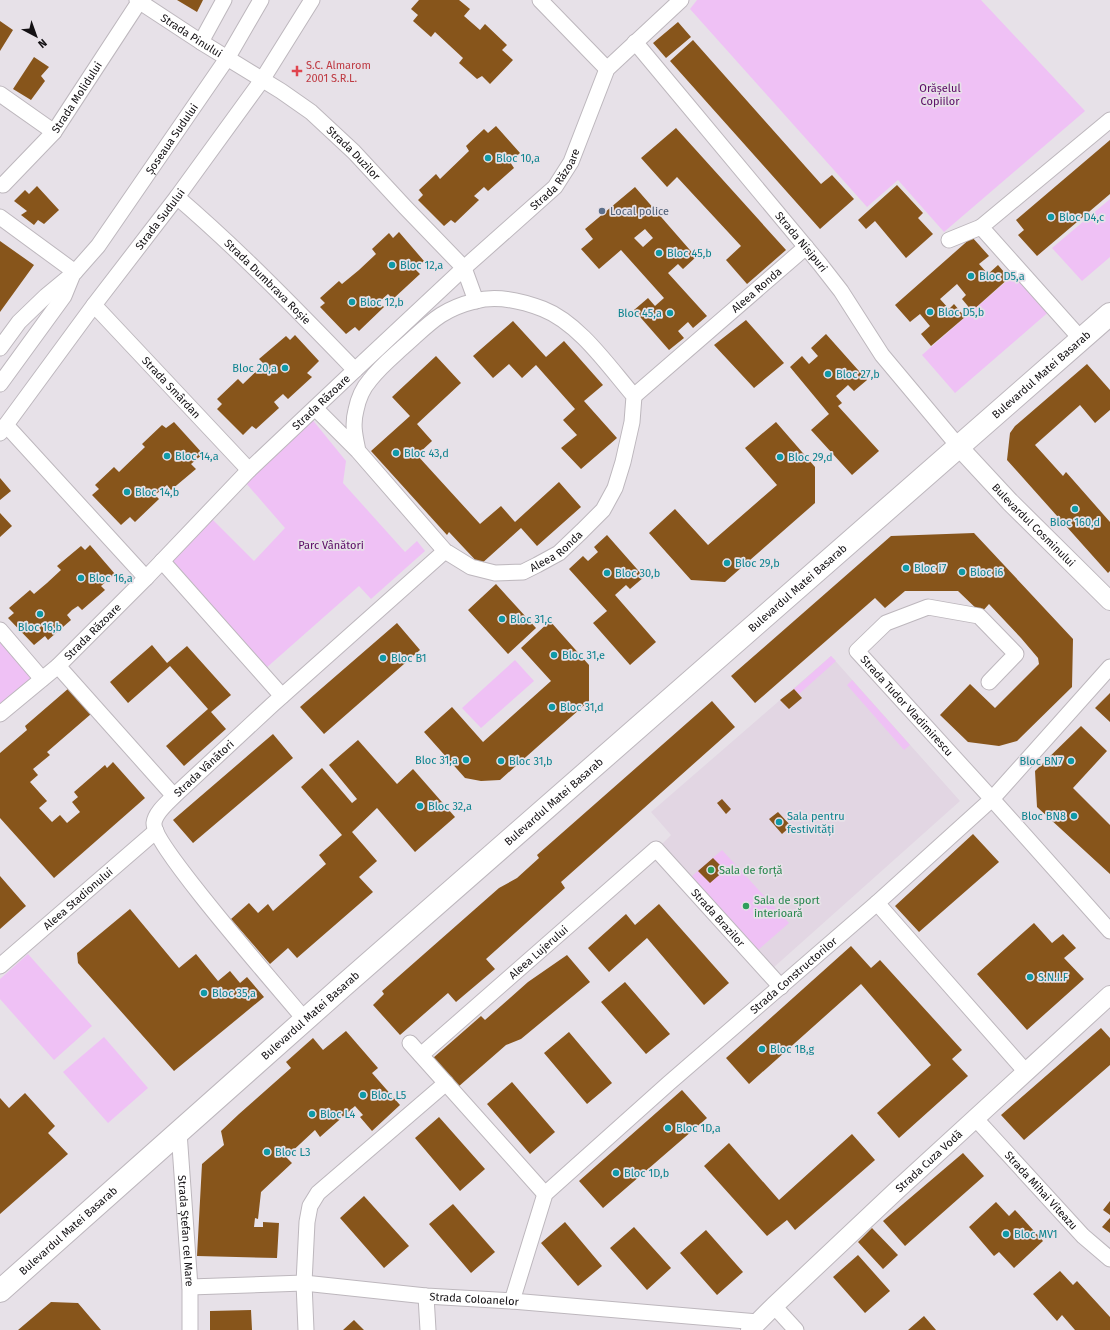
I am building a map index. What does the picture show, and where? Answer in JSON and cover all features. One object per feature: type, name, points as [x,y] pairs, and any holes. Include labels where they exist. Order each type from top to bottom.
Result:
[{"type":"main road","name":"Bulevardul Matei Basarab","points":[[0,1291],[178,1132],[1110,314]]},
{"type":"street","points":[[201,42],[224,0]]},
{"type":"street","name":"Șoseaua Sudului","points":[[0,348],[20,322],[46,296],[74,272],[98,246],[228,57],[261,0]]},
{"type":"street","name":"Strada Sudului","points":[[3,429],[94,305],[177,197],[262,80],[312,0]]},
{"type":"street","points":[[540,0],[607,69]]},
{"type":"street","name":"Strada Răzoare","points":[[174,796],[58,666],[146,578],[249,470],[464,268],[555,187],[571,162],[607,69],[680,0]]},
{"type":"street","name":"Strada Pinului","points":[[138,1],[201,42],[228,57]]},
{"type":"street","name":"Strada Molidului","points":[[3,185],[54,132],[138,1]]},
{"type":"street","name":"Strada Nisipuri","points":[[635,42],[806,247],[841,291],[882,355],[959,447]]},
{"type":"street","name":"Strada Duzilor","points":[[228,57],[262,80],[281,90],[312,112],[354,152],[464,268]]},
{"type":"street","points":[[0,94],[54,132]]},
{"type":"street","points":[[949,240],[981,227],[1110,120]]},
{"type":"street","name":"Strada Dumbrava Roșie","points":[[177,197],[205,221],[268,281],[355,370]]},
{"type":"street","points":[[0,217],[74,272]]},
{"type":"street","points":[[981,227],[1081,339]]},
{"type":"street","name":"Aleea Ronda","points":[[315,408],[358,451],[445,551],[471,566],[495,573],[523,572],[559,553],[603,510],[615,488],[624,462],[632,422],[634,396],[806,247]]},
{"type":"street","points":[[464,268],[476,301]]},
{"type":"street","name":"Șoseaua Sudului","points":[[0,384],[64,296],[74,272]]},
{"type":"street","name":"Aleea Ronda","points":[[358,451],[353,428],[356,409],[369,380],[391,358],[441,315],[453,308],[476,301],[498,298],[520,302],[544,309],[566,322],[581,335],[634,396]]},
{"type":"street","name":"Strada Smârdan","points":[[94,305],[249,470]]},
{"type":"street","points":[[3,429],[146,578]]},
{"type":"street","name":"Bulevardul Cosminului","points":[[959,447],[1010,502],[1110,601]]},
{"type":"street","name":"Strada Vânători","points":[[156,831],[154,822],[160,810],[174,796],[282,696],[445,551]]},
{"type":"street","points":[[162,561],[282,696]]},
{"type":"street","name":"Strada Tudor Vladimirescu","points":[[989,682],[1016,654],[979,616],[928,607],[886,623],[857,651],[1110,931]]},
{"type":"street","points":[[0,630],[42,679]]},
{"type":"street","points":[[0,714],[58,666]]},
{"type":"street","name":"Strada Constructorilor","points":[[545,1194],[664,1088],[877,903],[992,799],[1110,667]]},
{"type":"street","points":[[156,831],[184,874],[306,1020]]},
{"type":"street","name":"Aleea Stadionului","points":[[0,966],[156,831]]},
{"type":"street","name":"Strada Brazilor","points":[[656,849],[781,987]]},
{"type":"street","name":"Aleea Lujerului","points":[[421,1055],[656,849]]},
{"type":"street","points":[[877,903],[1026,1072]]},
{"type":"street","name":"Strada Cuza Vodă","points":[[754,1326],[896,1191],[1110,995]]},
{"type":"street","points":[[410,1043],[545,1194],[512,1301]]},
{"type":"street","points":[[306,1330],[304,1283],[307,1222],[310,1206],[318,1193],[446,1083]]},
{"type":"street","name":"Strada Mihai Viteazu","points":[[975,1118],[1082,1236],[1110,1259]]},
{"type":"street","name":"Strada Ștefan cel Mare","points":[[178,1132],[190,1287],[190,1330]]},
{"type":"street","name":"Strada Coloanelor","points":[[190,1287],[304,1283],[426,1296],[512,1301],[754,1326]]},
{"type":"street","points":[[426,1296],[428,1330]]},
{"type":"street","points":[[774,1306],[796,1330]]},
{"type":"shaded area","points":[[831,656],[960,801],[773,968],[661,845],[671,835],[651,812]]},
{"type":"green space","name":"Orășelul Copiilor","points":[[697,0],[981,0],[1085,111],[944,232],[898,180],[867,207],[690,9]]},
{"type":"green space","points":[[1110,199],[1110,257],[1082,281],[1052,248]]},
{"type":"green space","points":[[1019,270],[1052,309],[955,393],[922,355]]},
{"type":"green space","name":"Parc Vânători","points":[[311,418],[346,461],[343,483],[405,552],[417,541],[425,551],[371,599],[359,586],[265,669],[166,561],[210,517],[254,561],[285,528],[245,482]]},
{"type":"green space","points":[[0,630],[42,679],[0,714]]},
{"type":"green space","points":[[831,656],[836,661],[799,694],[794,689]]},
{"type":"green space","points":[[515,660],[534,681],[481,728],[462,708]]},
{"type":"green space","points":[[852,680],[910,745],[904,750],[847,685]]},
{"type":"green space","name":"Sala de sport interioară","points":[[722,850],[789,923],[758,950],[691,877]]},
{"type":"green space","points":[[28,954],[92,1026],[54,1060],[0,999],[0,979]]},
{"type":"green space","points":[[104,1037],[148,1088],[108,1123],[63,1072]]},
{"type":"building","points":[[177,0],[203,0],[197,12]]},
{"type":"building","points":[[419,0],[459,0],[470,9],[464,16],[480,30],[485,24],[507,45],[502,50],[513,60],[490,84],[482,76],[477,79],[459,63],[463,58],[435,32],[431,37],[413,21],[418,15],[411,9]]},
{"type":"building","points":[[0,21],[13,30],[0,51]]},
{"type":"building","points":[[678,22],[691,37],[666,58],[653,43]]},
{"type":"building","points":[[693,40],[821,184],[832,175],[854,199],[820,229],[670,61]]},
{"type":"building","points":[[34,57],[49,67],[41,76],[45,81],[31,100],[13,89]]},
{"type":"building","points":[[496,126],[520,153],[510,162],[514,168],[488,191],[484,187],[474,196],[479,200],[455,223],[451,220],[444,226],[418,200],[423,195],[419,190],[436,174],[440,179],[469,151],[466,146],[484,129],[488,133]]},
{"type":"building","points":[[676,128],[786,250],[747,284],[726,260],[741,246],[677,177],[667,187],[641,158]]},
{"type":"building","points":[[1110,140],[1110,194],[1037,256],[1018,235],[1024,230],[1016,220]]},
{"type":"building","points":[[897,185],[923,213],[918,218],[933,234],[906,258],[875,221],[866,229],[858,220]]},
{"type":"building","points":[[37,186],[59,210],[44,224],[38,220],[34,225],[21,215],[27,211],[14,201],[25,190],[29,194]]},
{"type":"building","points":[[635,187],[696,257],[683,269],[678,264],[668,273],[707,316],[693,328],[688,322],[678,331],[684,338],[669,350],[634,310],[648,298],[655,306],[664,298],[621,250],[599,269],[581,249],[593,239],[585,229]],"holes":[[[645,229],[653,238],[643,247],[634,238]]]},
{"type":"building","points":[[399,232],[424,261],[415,269],[420,274],[393,299],[388,294],[379,302],[384,307],[359,331],[355,327],[346,334],[320,307],[325,303],[320,298],[339,281],[342,284],[376,254],[372,249],[389,233],[393,238]]},
{"type":"building","points":[[972,237],[989,256],[979,264],[988,274],[998,265],[1009,278],[972,311],[962,299],[966,295],[957,284],[940,299],[949,309],[954,304],[965,317],[931,346],[921,334],[930,326],[920,314],[910,322],[895,305]]},
{"type":"building","points":[[0,241],[34,265],[0,312]]},
{"type":"building","points":[[746,320],[784,363],[754,388],[714,345]]},
{"type":"building","points":[[513,321],[546,357],[564,341],[603,385],[584,401],[617,438],[581,469],[561,448],[577,435],[563,420],[575,409],[536,365],[522,378],[509,364],[493,378],[473,356]]},
{"type":"building","points":[[826,334],[867,380],[854,391],[848,385],[836,396],[842,403],[838,406],[879,451],[852,475],[811,430],[829,414],[790,367],[802,356],[809,364],[818,356],[811,348]]},
{"type":"building","points":[[295,335],[319,361],[307,373],[312,377],[288,399],[283,394],[274,402],[279,408],[256,429],[252,426],[243,435],[217,409],[222,404],[217,399],[238,379],[243,384],[264,364],[259,359],[286,336],[290,340]]},
{"type":"building","points":[[436,356],[461,383],[417,424],[432,441],[417,455],[480,524],[501,506],[515,522],[559,482],[581,507],[537,546],[521,528],[480,565],[449,532],[447,535],[371,451],[410,416],[392,397]]},
{"type":"building","points":[[1087,364],[1110,390],[1110,410],[1095,423],[1080,405],[1035,445],[1063,476],[1066,472],[1110,522],[1110,571],[1108,573],[1007,460],[1010,433],[1015,426]]},
{"type":"building","points":[[174,422],[203,454],[191,464],[196,469],[171,490],[167,485],[155,495],[159,499],[135,522],[130,517],[121,525],[92,495],[99,489],[95,485],[114,467],[119,472],[145,447],[142,444],[162,425],[166,428]]},
{"type":"building","points":[[776,422],[815,467],[815,503],[725,582],[691,580],[649,533],[675,509],[708,545],[777,485],[745,448]]},
{"type":"building","points":[[0,478],[11,491],[0,500]]},
{"type":"building","points":[[0,513],[12,526],[0,537]]},
{"type":"building","points":[[974,533],[1073,639],[1072,687],[1017,741],[999,746],[968,742],[940,715],[970,684],[995,708],[1039,664],[1038,658],[989,604],[981,613],[958,591],[905,591],[885,608],[875,598],[755,703],[731,676],[891,536]]},
{"type":"building","points":[[607,535],[644,577],[630,589],[626,585],[615,595],[656,642],[630,665],[593,623],[607,611],[569,569],[583,556],[588,561],[598,552],[594,547]]},
{"type":"building","points":[[90,545],[115,574],[101,586],[105,590],[82,610],[78,606],[67,615],[71,620],[48,640],[45,636],[34,645],[8,618],[14,613],[9,608],[30,590],[34,594],[47,583],[61,570],[57,566],[81,546],[85,550]]},
{"type":"building","name":"Bloc 31,c","points":[[496,584],[536,628],[508,654],[468,610]]},
{"type":"building","points":[[550,621],[589,665],[589,701],[500,780],[481,781],[465,778],[424,732],[452,707],[483,742],[551,681],[521,648]]},
{"type":"building","points":[[397,623],[420,650],[324,734],[300,707]]},
{"type":"building","points":[[152,645],[167,663],[187,646],[231,695],[211,712],[226,729],[184,766],[166,746],[208,709],[170,666],[128,703],[110,682]]},
{"type":"building","points":[[69,688],[91,714],[47,752],[50,755],[33,769],[38,775],[30,782],[47,801],[39,808],[52,822],[60,815],[67,823],[80,812],[72,802],[78,797],[74,792],[105,765],[107,768],[113,762],[145,798],[54,878],[0,818],[0,753],[27,730],[25,726]]},
{"type":"building","points":[[794,689],[802,698],[789,709],[780,700]]},
{"type":"building","points":[[1110,693],[1110,722],[1095,708]]},
{"type":"building","points":[[712,701],[735,727],[561,882],[565,888],[486,959],[495,969],[456,1002],[448,993],[400,1035],[373,1005],[384,994],[382,991],[499,888],[517,878],[539,858],[537,855]]},
{"type":"building","points":[[1081,726],[1107,751],[1073,788],[1110,825],[1110,874],[1037,807],[1035,771]]},
{"type":"building","points":[[273,734],[293,758],[193,843],[173,820]]},
{"type":"building","points":[[358,740],[397,784],[413,769],[455,817],[415,852],[377,808],[352,832],[377,861],[359,877],[373,892],[297,958],[288,948],[270,964],[231,919],[249,903],[258,913],[268,904],[273,911],[326,864],[319,855],[342,835],[301,787],[322,768],[352,803],[357,799],[329,765]]},
{"type":"building","points":[[722,799],[731,809],[726,814],[717,803]]},
{"type":"building","name":"Sala pentru festivități","points":[[778,812],[791,826],[782,834],[769,819]]},
{"type":"building","points":[[973,834],[999,862],[919,932],[895,906]]},
{"type":"building","name":"Sala de forță","points":[[713,858],[725,870],[710,883],[698,871]]},
{"type":"building","points":[[0,876],[26,906],[0,929]]},
{"type":"building","points":[[659,904],[729,983],[704,1005],[647,938],[609,972],[588,948],[626,914],[635,925]]},
{"type":"building","points":[[130,909],[179,968],[196,954],[218,981],[230,971],[240,983],[247,977],[264,997],[174,1071],[78,963],[77,953]]},
{"type":"building","name":"S.N.I.F","points":[[1034,923],[1052,943],[1063,934],[1076,948],[1064,958],[1084,979],[1027,1030],[977,974]]},
{"type":"building","points":[[851,946],[871,968],[880,960],[962,1050],[952,1059],[968,1076],[899,1138],[877,1113],[931,1065],[861,984],[749,1084],[726,1058]]},
{"type":"building","points":[[567,955],[590,982],[521,1039],[506,1045],[458,1087],[433,1058],[481,1016],[485,1020],[528,982]]},
{"type":"building","points":[[625,982],[670,1034],[646,1054],[601,1002]]},
{"type":"building","points":[[1101,1028],[1110,1038],[1110,1065],[1024,1140],[1001,1115]]},
{"type":"building","points":[[346,1031],[378,1068],[372,1073],[400,1105],[372,1131],[360,1117],[363,1115],[355,1106],[320,1137],[315,1130],[286,1157],[292,1163],[261,1192],[258,1219],[255,1218],[254,1227],[263,1227],[263,1222],[279,1223],[277,1258],[197,1256],[202,1164],[224,1145],[221,1131],[291,1068],[286,1062],[313,1038],[323,1050]]},
{"type":"building","points":[[569,1032],[612,1083],[587,1104],[544,1053]]},
{"type":"building","points":[[512,1082],[555,1132],[530,1154],[487,1104]]},
{"type":"building","points":[[682,1090],[707,1118],[603,1208],[579,1181]]},
{"type":"building","points":[[25,1093],[55,1126],[48,1133],[68,1154],[0,1214],[0,1098],[9,1108]]},
{"type":"building","points":[[439,1117],[485,1169],[460,1191],[415,1138]]},
{"type":"building","points":[[852,1134],[875,1160],[795,1230],[787,1220],[767,1236],[704,1166],[729,1143],[779,1200]]},
{"type":"building","points":[[963,1153],[984,1176],[905,1246],[883,1221]]},
{"type":"building","points":[[364,1196],[409,1246],[384,1268],[340,1218]]},
{"type":"building","points":[[1110,1201],[1110,1215],[1103,1210]]},
{"type":"building","name":"Bloc MV1","points":[[996,1202],[1009,1216],[1015,1210],[1043,1241],[1014,1268],[999,1252],[994,1256],[969,1227]]},
{"type":"building","points":[[453,1204],[495,1252],[471,1273],[429,1224]]},
{"type":"building","points":[[1110,1218],[1110,1233],[1102,1227]]},
{"type":"building","points":[[565,1222],[602,1266],[578,1286],[541,1243]]},
{"type":"building","points":[[634,1227],[671,1268],[647,1290],[610,1248]]},
{"type":"building","points":[[872,1228],[898,1255],[883,1269],[858,1242]]},
{"type":"building","points":[[706,1230],[743,1272],[717,1295],[680,1253]]},
{"type":"building","points":[[858,1255],[890,1291],[865,1313],[833,1277]]},
{"type":"building","points":[[1060,1271],[1073,1285],[1077,1281],[1110,1317],[1110,1330],[1075,1330],[1062,1315],[1057,1321],[1033,1294]]},
{"type":"building","points":[[51,1302],[78,1303],[101,1330],[18,1330]]},
{"type":"building","points":[[251,1310],[252,1330],[210,1330],[210,1311]]},
{"type":"building","points":[[924,1316],[936,1330],[908,1330]]},
{"type":"building","points":[[354,1320],[364,1330],[343,1330]]},
{"type":"place","name":"S.C. Almarom 2001 S.R.L.","points":[[297,71]]},
{"type":"place","name":"Bloc 10,a","points":[[488,158]]},
{"type":"place","name":"Local police","points":[[602,211]]},
{"type":"place","name":"Bloc D4,c","points":[[1051,217]]},
{"type":"place","name":"Bloc 45,b","points":[[659,253]]},
{"type":"place","name":"Bloc 12,a","points":[[392,265]]},
{"type":"place","name":"Bloc D5,a","points":[[971,276]]},
{"type":"place","name":"Bloc 12,b","points":[[352,302]]},
{"type":"place","name":"Bloc D5,b","points":[[930,312]]},
{"type":"place","name":"Bloc 45,a","points":[[670,313]]},
{"type":"place","name":"Bloc 20,a","points":[[285,368]]},
{"type":"place","name":"Bloc 27,b","points":[[828,374]]},
{"type":"place","name":"Bloc 43,d","points":[[396,453]]},
{"type":"place","name":"Bloc 14,a","points":[[167,456]]},
{"type":"place","name":"Bloc 29,d","points":[[780,457]]},
{"type":"place","name":"Bloc 14,b","points":[[127,492]]},
{"type":"place","name":"Bloc 160,d","points":[[1075,509]]},
{"type":"place","name":"Bloc 29,b","points":[[727,563]]},
{"type":"place","name":"Bloc i7","points":[[906,568]]},
{"type":"place","name":"Bloc i6","points":[[962,572]]},
{"type":"place","name":"Bloc 30,b","points":[[607,573]]},
{"type":"place","name":"Bloc 16,a","points":[[81,578]]},
{"type":"place","name":"Bloc 16,b","points":[[40,614]]},
{"type":"place","name":"Bloc 31,c","points":[[502,619]]},
{"type":"place","name":"Bloc 31,e","points":[[554,655]]},
{"type":"place","name":"Bloc B1","points":[[383,658]]},
{"type":"place","name":"Bloc 31,d","points":[[552,707]]},
{"type":"place","name":"Bloc 31,a","points":[[466,760]]},
{"type":"place","name":"Bloc 31,b","points":[[501,761]]},
{"type":"place","name":"Bloc BN7","points":[[1071,761]]},
{"type":"place","name":"Bloc 32,a","points":[[420,806]]},
{"type":"place","name":"Bloc BN8","points":[[1074,816]]},
{"type":"place","name":"Sala pentru festivități","points":[[779,822]]},
{"type":"place","name":"Sala de forță","points":[[711,870]]},
{"type":"place","name":"Sala de sport interioară","points":[[746,906]]},
{"type":"place","name":"S.N.I.F","points":[[1030,977]]},
{"type":"place","name":"Bloc 35,a","points":[[204,993]]},
{"type":"place","name":"Bloc 1B,g","points":[[762,1049]]},
{"type":"place","name":"Bloc L5","points":[[363,1095]]},
{"type":"place","name":"Bloc L4","points":[[312,1114]]},
{"type":"place","name":"Bloc 1D,a","points":[[668,1128]]},
{"type":"place","name":"Bloc L3","points":[[267,1152]]},
{"type":"place","name":"Bloc 1D,b","points":[[616,1173]]},
{"type":"place","name":"Bloc MV1","points":[[1006,1234]]}]
